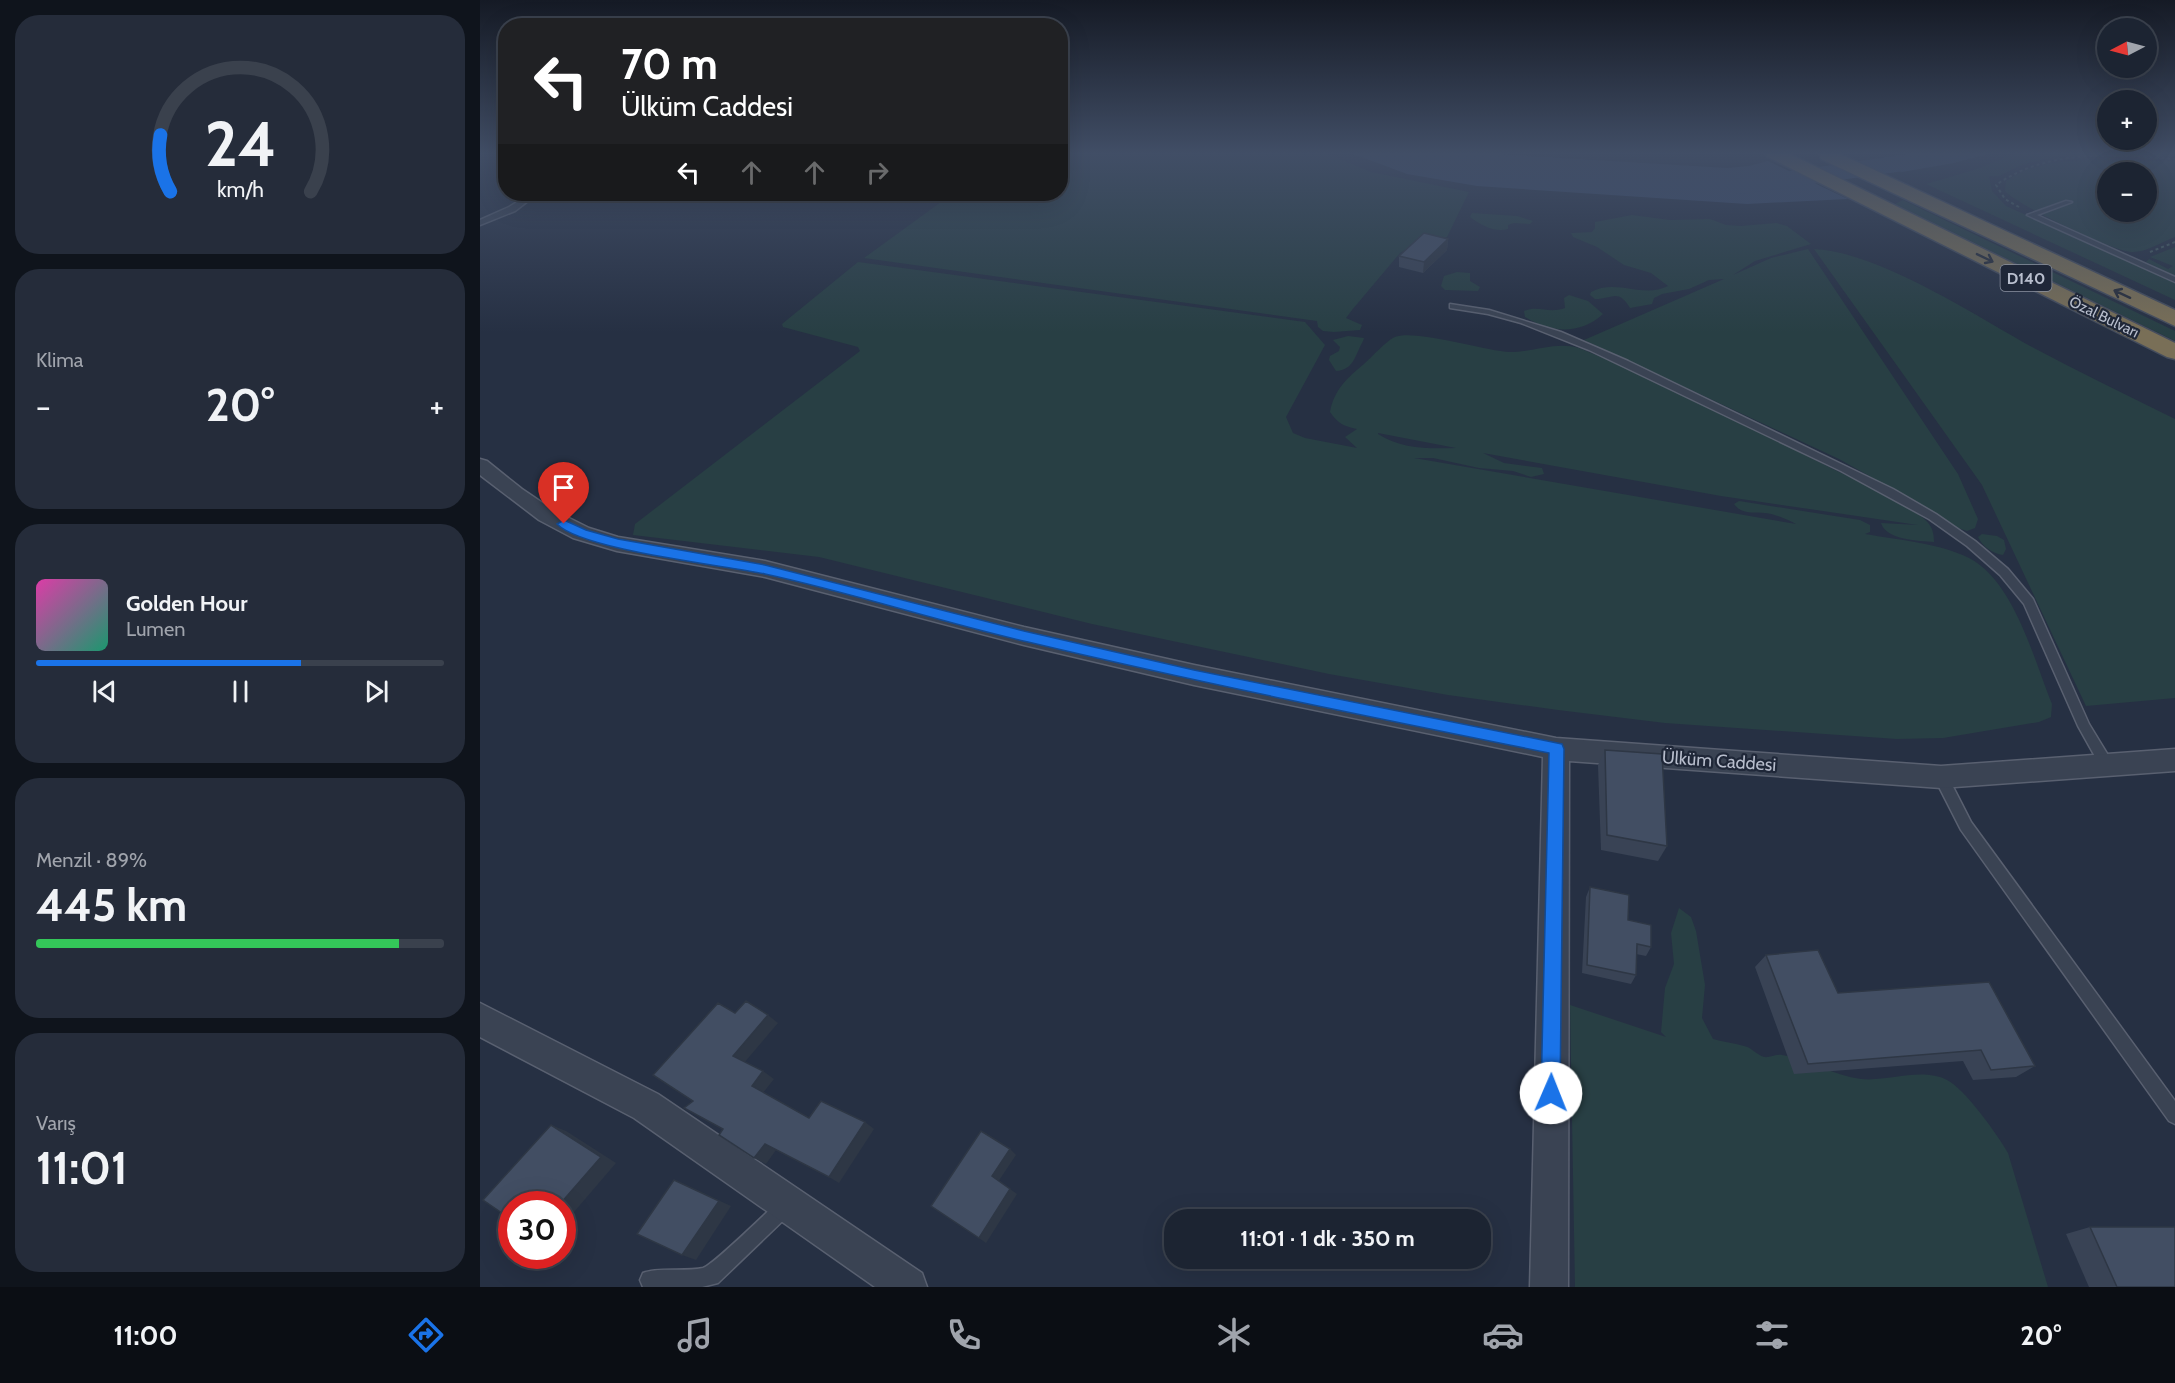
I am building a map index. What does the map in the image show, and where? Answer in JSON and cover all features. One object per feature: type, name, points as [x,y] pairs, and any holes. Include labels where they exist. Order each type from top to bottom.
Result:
[{"type":"highway","name":"Özal Bulvarı","points":[[1894,213],[2175,352]]},
{"type":"highway","name":"Özal Bulvarı","points":[[1951,213],[2175,319]]},
{"type":"street","name":"Ülküm Caddesi","points":[[480,465],[515,494],[546,515],[581,533],[617,544],[765,569],[1024,636],[1160,668],[1556,749],[1941,777],[2175,760]]},
{"type":"street","points":[[1549,1287],[1556,749]]},
{"type":"street","points":[[480,1019],[646,1106],[788,1204],[891,1282]]},
{"type":"lane","points":[[480,223],[503,213]]},
{"type":"lane","points":[[2031,215],[2037,213]]},
{"type":"lane","points":[[2031,215],[2175,280]]},
{"type":"lane","points":[[1453,306],[1515,318],[1594,350],[1866,480],[1961,537],[1994,563],[2020,588],[2029,602],[2084,726],[2107,765]]},
{"type":"lane","points":[[1941,777],[1966,826],[2175,1115]]},
{"type":"lane","points":[[650,1280],[681,1281],[711,1276],[788,1204]]},
{"type":"green space","points":[[926,213],[1459,213],[1447,237],[1413,245],[1400,253],[1346,318],[1362,325],[1360,330],[1334,332],[1323,331],[1318,327],[1317,321],[864,258]]},
{"type":"green space","points":[[1473,213],[1517,216],[1533,221],[1530,224],[1514,223],[1508,225],[1508,229],[1498,230],[1488,228],[1470,217]]},
{"type":"green space","points":[[1914,213],[1930,213],[2175,331],[2175,341]]},
{"type":"green space","points":[[1988,213],[2022,213],[2175,282],[2175,300]]},
{"type":"green space","points":[[2040,213],[2097,213],[2097,222],[2157,222],[2157,213],[2175,213],[2175,237],[2142,251],[2121,250]]},
{"type":"green space","points":[[1632,215],[1670,220],[1710,219],[1726,225],[1741,226],[1776,223],[1787,226],[1811,244],[1755,261],[1733,275],[1771,258],[1808,249],[1958,474],[1978,519],[1975,528],[1967,531],[1952,526],[1912,500],[1839,459],[1584,340],[1724,279],[1709,280],[1689,289],[1662,294],[1654,298],[1652,304],[1630,308],[1618,296],[1595,299],[1590,295],[1591,292],[1600,288],[1620,287],[1649,290],[1668,286],[1651,273],[1624,265],[1597,247],[1573,237],[1571,233],[1592,232],[1595,222]]},
{"type":"green space","points":[[2175,247],[2175,276],[2146,262],[2149,259],[2168,269],[2173,266],[2150,257]]},
{"type":"green space","points":[[1814,249],[1840,253],[1867,261],[1926,287],[2032,347],[2175,419],[2175,698],[2086,706],[1982,485]]},
{"type":"green space","points":[[858,262],[1305,322],[1325,345],[1286,417],[1293,433],[1305,438],[1357,448],[1345,437],[1357,429],[1336,419],[1330,412],[1332,404],[1338,391],[1347,380],[1395,337],[1405,335],[1434,338],[1510,352],[1553,346],[1579,348],[1676,391],[1885,495],[1923,518],[1931,528],[1934,542],[1896,536],[1884,529],[1881,523],[1918,525],[1721,496],[1483,453],[1504,463],[1542,468],[1544,474],[1531,477],[1513,471],[1479,468],[1433,458],[1414,458],[1796,524],[1765,513],[1744,511],[1734,504],[1739,501],[1860,520],[1870,525],[1870,532],[1865,534],[1919,543],[1957,553],[1985,569],[2010,603],[2021,623],[2052,704],[2051,717],[2039,722],[1943,738],[1897,739],[1665,723],[1558,710],[1448,695],[1329,674],[1092,624],[819,557],[633,535],[635,524],[860,351],[858,347],[783,327],[782,324]],"holes":[[[1378,433],[1456,448],[1406,445],[1396,443]]]},
{"type":"green space","points":[[1457,272],[1470,273],[1470,281],[1480,287],[1478,291],[1445,290],[1441,286],[1444,276]]},
{"type":"green space","points":[[1569,295],[1588,301],[1603,314],[1585,326],[1565,329],[1545,326],[1525,317],[1524,311],[1529,309],[1559,310],[1565,308],[1564,298]]},
{"type":"green space","points":[[1348,336],[1364,338],[1350,365],[1336,371],[1329,360],[1330,356],[1339,351],[1340,347],[1333,340]]},
{"type":"green space","points":[[1982,534],[1997,536],[2004,540],[2006,549],[2003,555],[1985,546],[1978,537]]},
{"type":"green space","points":[[1679,908],[1691,917],[1696,931],[1705,985],[1702,1018],[1713,1039],[1747,1047],[1764,1057],[1780,1055],[1792,1057],[1841,1075],[1861,1079],[1915,1075],[1937,1076],[1947,1080],[1962,1092],[1989,1124],[2008,1153],[2048,1287],[1575,1287],[1570,1005],[1666,1037],[1661,1032],[1665,988],[1674,964],[1671,933]]},
{"type":"building","points":[[1424,233],[1448,239],[1424,262],[1399,256]]},
{"type":"building","points":[[1605,750],[1662,754],[1667,846],[1607,835]]},
{"type":"building","points":[[1590,887],[1629,895],[1628,920],[1651,925],[1651,947],[1637,944],[1636,975],[1587,965]]},
{"type":"building","points":[[1818,950],[1838,993],[1989,982],[2035,1066],[1991,1070],[1981,1050],[1808,1064],[1766,955]]},
{"type":"building","points":[[746,1001],[768,1015],[733,1056],[763,1071],[752,1086],[809,1118],[821,1101],[865,1122],[829,1177],[765,1144],[754,1158],[719,1135],[723,1129],[684,1108],[693,1101],[653,1075],[718,1003],[735,1013]]},
{"type":"building","points":[[551,1125],[601,1157],[571,1191],[498,1191],[498,1210],[483,1200]]},
{"type":"building","points":[[981,1131],[1010,1149],[992,1176],[1010,1189],[979,1238],[931,1206]]},
{"type":"building","points":[[674,1180],[719,1201],[682,1255],[637,1234]]},
{"type":"building","points":[[2090,1227],[2175,1227],[2175,1287],[2117,1287]]},
{"type":"route","points":[[564,524],[581,533],[617,544],[765,569],[1024,636],[1194,675],[1556,749],[1551,1093]]}]
